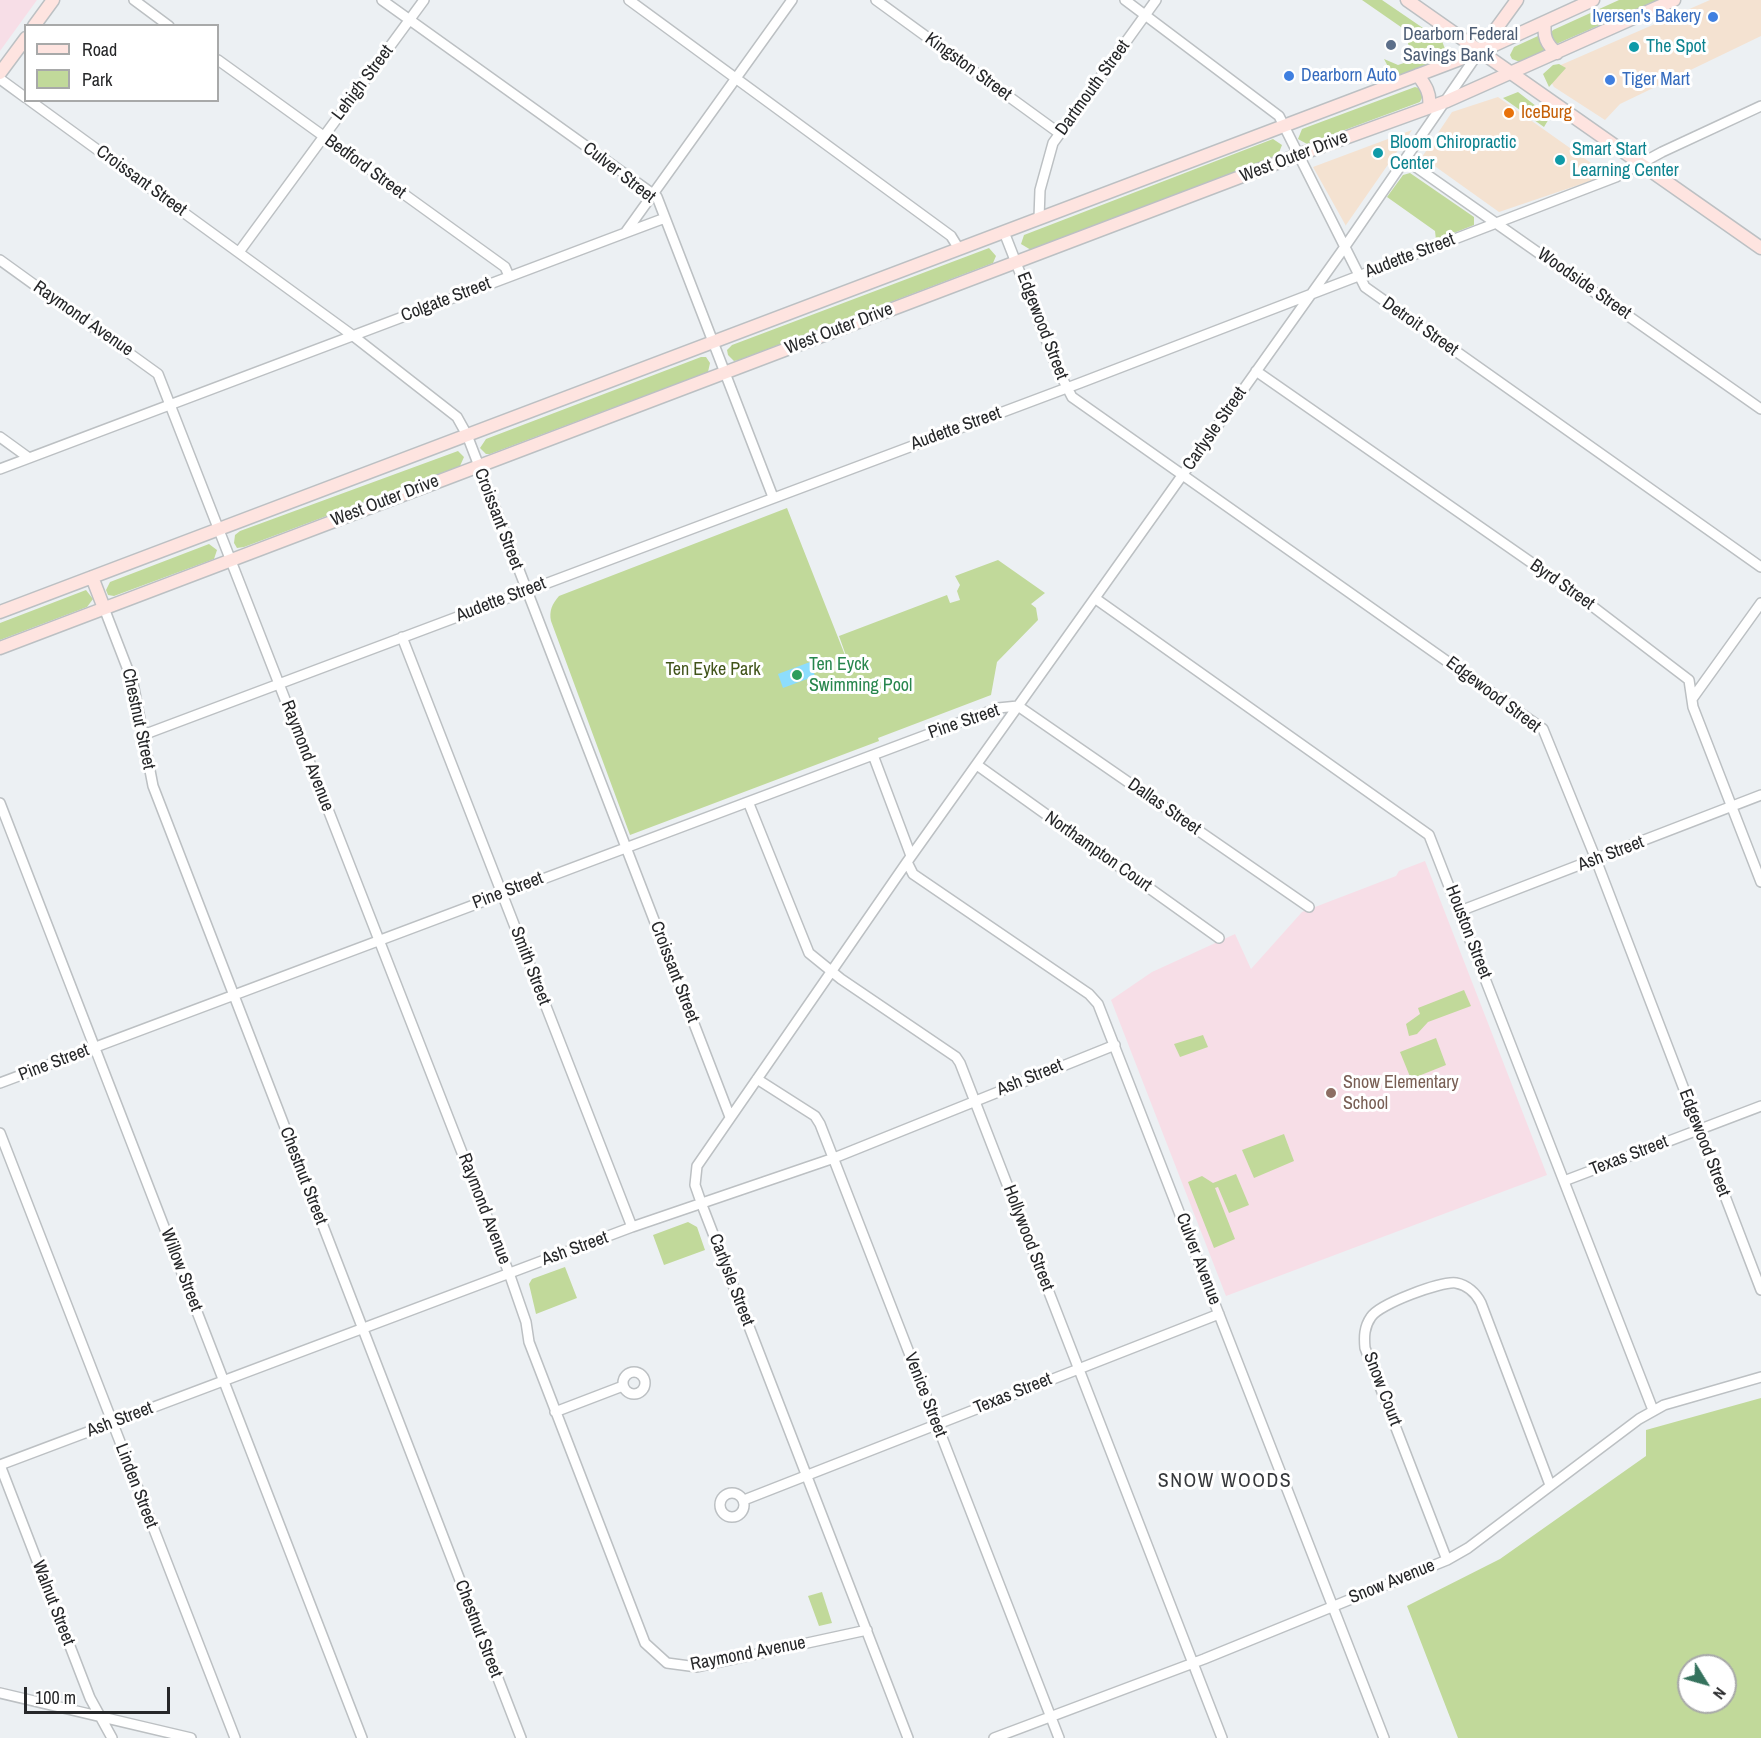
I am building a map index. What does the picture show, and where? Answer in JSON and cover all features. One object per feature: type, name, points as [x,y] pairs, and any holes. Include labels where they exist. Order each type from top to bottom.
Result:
[{"type":"main road","points":[[35,24],[53,0]]},
{"type":"main road","points":[[1407,0],[1761,248]]},
{"type":"main road","name":"Carlysle Street","points":[[1479,52],[1517,0]]},
{"type":"main road","name":"West Outer Drive","points":[[0,612],[1479,52],[1593,0]]},
{"type":"main road","name":"West Outer Drive","points":[[0,648],[1298,155],[1447,101],[1674,0]]},
{"type":"main road","points":[[1545,22],[1544,33],[1548,45],[1557,53]]},
{"type":"main road","points":[[0,73],[24,41]]},
{"type":"main road","points":[[1418,75],[1427,88],[1430,98],[1429,106]]},
{"type":"main road","points":[[92,577],[105,608]]},
{"type":"street","points":[[134,0],[166,24]]},
{"type":"street","name":"Culver Street","points":[[381,0],[657,197],[773,497]]},
{"type":"street","name":"Lehigh Street","points":[[239,252],[424,0]]},
{"type":"street","points":[[630,0],[951,236],[959,249]]},
{"type":"street","points":[[625,233],[792,0]]},
{"type":"street","name":"Kingston Street","points":[[876,0],[1059,134]]},
{"type":"street","name":"Detroit Street","points":[[1125,0],[1277,113],[1285,125],[1358,276],[1372,292],[1761,567]]},
{"type":"street","name":"Dartmouth Street","points":[[1039,218],[1040,190],[1053,143],[1156,0]]},
{"type":"street","name":"Carlysle Street","points":[[908,1738],[702,1205],[695,1185],[697,1166],[976,765],[1406,160],[1479,52]]},
{"type":"street","name":"Bedford Street","points":[[219,61],[505,267],[509,276]]},
{"type":"street","name":"Croissant Street","points":[[0,79],[24,97]]},
{"type":"street","name":"Croissant Street","points":[[31,102],[352,335],[457,417],[467,435],[477,466],[730,1117]]},
{"type":"street","name":"Audette Street","points":[[143,735],[1067,388],[1616,177],[1662,152],[1761,106]]},
{"type":"street","name":"Woodside Street","points":[[1406,160],[1761,409]]},
{"type":"street","name":"Colgate Street","points":[[0,469],[665,218]]},
{"type":"street","name":"Edgewood Street","points":[[1004,232],[1067,388],[1080,403],[1543,729],[1761,1290]]},
{"type":"street","name":"Raymond Avenue","points":[[0,260],[156,371],[171,404],[509,1273],[526,1322],[529,1342],[642,1636],[661,1659],[676,1666],[697,1667],[867,1630]]},
{"type":"street","name":"Byrd Street","points":[[1256,370],[1575,593],[1674,666],[1689,680],[1697,719],[1761,882]]},
{"type":"street","points":[[0,437],[29,458]]},
{"type":"street","name":"Houston Street","points":[[1096,599],[1428,832],[1653,1410]]},
{"type":"street","points":[[1692,699],[1761,603]]},
{"type":"street","name":"Chestnut Street","points":[[105,608],[133,683],[153,786],[521,1738]]},
{"type":"street","name":"Smith Street","points":[[402,637],[632,1227]]},
{"type":"street","name":"Pine Street","points":[[0,1083],[234,997],[625,846],[749,804],[998,708],[1018,706]]},
{"type":"street","name":"Dallas Street","points":[[1018,706],[1309,907]]},
{"type":"street","name":"Culver Avenue","points":[[873,755],[910,859],[913,874],[1089,994],[1098,1004],[1384,1738]]},
{"type":"street","name":"Northampton Court","points":[[976,765],[1219,938]]},
{"type":"street","name":"Ash Street","points":[[1460,911],[1596,861],[1761,795]]},
{"type":"street","name":"Willow Street","points":[[0,803],[362,1738]]},
{"type":"street","name":"Hollywood Street","points":[[749,804],[805,947],[813,957],[956,1057],[1222,1738]]},
{"type":"street","name":"Ash Street","points":[[0,1465],[632,1227],[702,1205],[834,1158],[1115,1045]]},
{"type":"street","name":"Venice Street","points":[[757,1079],[815,1116],[834,1158],[1059,1738]]},
{"type":"street","name":"Texas Street","points":[[1564,1180],[1761,1106]]},
{"type":"street","name":"Linden Street","points":[[0,1133],[235,1738]]},
{"type":"street","name":"Snow Court","points":[[1447,1560],[1365,1348],[1366,1325],[1380,1308],[1446,1283],[1461,1284],[1474,1293],[1481,1303],[1550,1485]]},
{"type":"street","name":"Texas Street","points":[[744,1500],[1219,1314]]},
{"type":"street","name":"Snow Avenue","points":[[994,1738],[1193,1663],[1447,1560],[1468,1548],[1653,1410],[1761,1377]]},
{"type":"street","points":[[555,1412],[624,1386]]},
{"type":"street","name":"Walnut Street","points":[[0,1465],[90,1698],[112,1738]]},
{"type":"street","points":[[0,1693],[191,1738]]},
{"type":"shaded area","points":[[0,0],[37,0],[0,51]]},
{"type":"shaded area","points":[[1710,0],[1761,0],[1761,36],[1620,104],[1605,120],[1554,87],[1548,77],[1547,71]]},
{"type":"shaded area","points":[[1498,97],[1608,175],[1499,212],[1422,157],[1452,112]]},
{"type":"shaded area","points":[[1412,130],[1346,225],[1346,226],[1313,167]]},
{"type":"shaded area","name":"Snow Elementary School","points":[[1425,861],[1547,1175],[1226,1296],[1111,1000],[1152,972],[1235,934],[1251,969],[1302,912],[1396,876],[1399,871]]},
{"type":"green space","points":[[1362,0],[1382,0],[1442,41],[1445,49],[1441,58],[1394,78],[1384,59],[1398,65],[1404,63],[1410,50],[1407,40],[1411,34]]},
{"type":"green space","points":[[1619,0],[1657,0],[1554,45],[1550,34],[1553,30]]},
{"type":"green space","points":[[1538,36],[1545,51],[1520,62],[1512,59],[1510,55],[1514,47]]},
{"type":"green space","points":[[1559,64],[1566,68],[1549,87],[1543,74],[1553,65]]},
{"type":"green space","points":[[1415,87],[1422,89],[1424,94],[1420,102],[1307,144],[1298,139],[1302,129]]},
{"type":"green space","points":[[1518,92],[1550,117],[1544,127],[1503,98]]},
{"type":"green space","points":[[1273,139],[1282,145],[1278,155],[1031,250],[1021,244],[1024,235]]},
{"type":"green space","points":[[1410,173],[1474,217],[1474,225],[1436,240],[1435,231],[1387,197],[1403,175]]},
{"type":"green space","points":[[989,248],[996,256],[993,263],[739,360],[734,361],[728,355],[727,350],[732,345]]},
{"type":"green space","points":[[706,357],[710,363],[708,372],[490,454],[486,454],[480,448],[486,439]]},
{"type":"green space","points":[[458,451],[464,457],[460,466],[244,547],[237,548],[234,543],[235,535],[240,531]]},
{"type":"green space","name":"Ten Eyke Park","points":[[787,508],[854,678],[839,636],[947,595],[950,603],[960,600],[957,591],[960,585],[955,576],[998,560],[1045,593],[1031,604],[1036,608],[1038,620],[997,662],[991,695],[878,738],[879,741],[630,835],[551,621],[550,614],[553,605],[559,596]]},
{"type":"green space","points":[[209,544],[217,550],[214,559],[114,596],[108,595],[106,590],[110,582]]},
{"type":"green space","points":[[86,590],[93,599],[87,607],[0,640],[0,623]]},
{"type":"green space","points":[[1464,990],[1471,1006],[1428,1022],[1417,1034],[1409,1036],[1406,1024],[1420,1014],[1418,1008]]},
{"type":"green space","points":[[1203,1035],[1208,1047],[1180,1057],[1174,1044]]},
{"type":"green space","points":[[1436,1038],[1446,1065],[1411,1079],[1400,1052]]},
{"type":"green space","points":[[1284,1134],[1294,1161],[1254,1178],[1242,1150]]},
{"type":"green space","points":[[1236,1174],[1249,1205],[1229,1213],[1218,1187],[1215,1188],[1235,1239],[1214,1248],[1188,1182],[1202,1176],[1213,1183]]},
{"type":"green space","points":[[688,1222],[697,1227],[705,1250],[664,1265],[653,1235]]},
{"type":"green space","points":[[565,1267],[577,1298],[536,1314],[529,1284],[532,1279]]},
{"type":"green space","points":[[1761,1398],[1761,1738],[1458,1738],[1407,1606],[1500,1559],[1646,1456],[1646,1430]]},
{"type":"green space","points":[[822,1592],[832,1623],[819,1626],[808,1596]]},
{"type":"water","name":"Ten Eyck Swimming Pool","points":[[810,662],[815,676],[783,688],[778,674]]},
{"type":"place","name":"Iversen's Bakery","points":[[1713,17]]},
{"type":"place","name":"Dearborn Federal Savings Bank","points":[[1391,45]]},
{"type":"place","name":"The Spot","points":[[1634,47]]},
{"type":"place","name":"Dearborn Auto","points":[[1289,76]]},
{"type":"place","name":"Tiger Mart","points":[[1610,80]]},
{"type":"place","name":"IceBurg","points":[[1509,113]]},
{"type":"place","name":"Bloom Chiropractic Center","points":[[1378,153]]},
{"type":"place","name":"Smart Start Learning Center","points":[[1560,160]]},
{"type":"place","name":"Ten Eyck Swimming Pool","points":[[797,675]]},
{"type":"place","name":"Snow Elementary School","points":[[1331,1093]]},
{"type":"district","name":"SNOW WOODS","points":[[1225,1482]]}]
